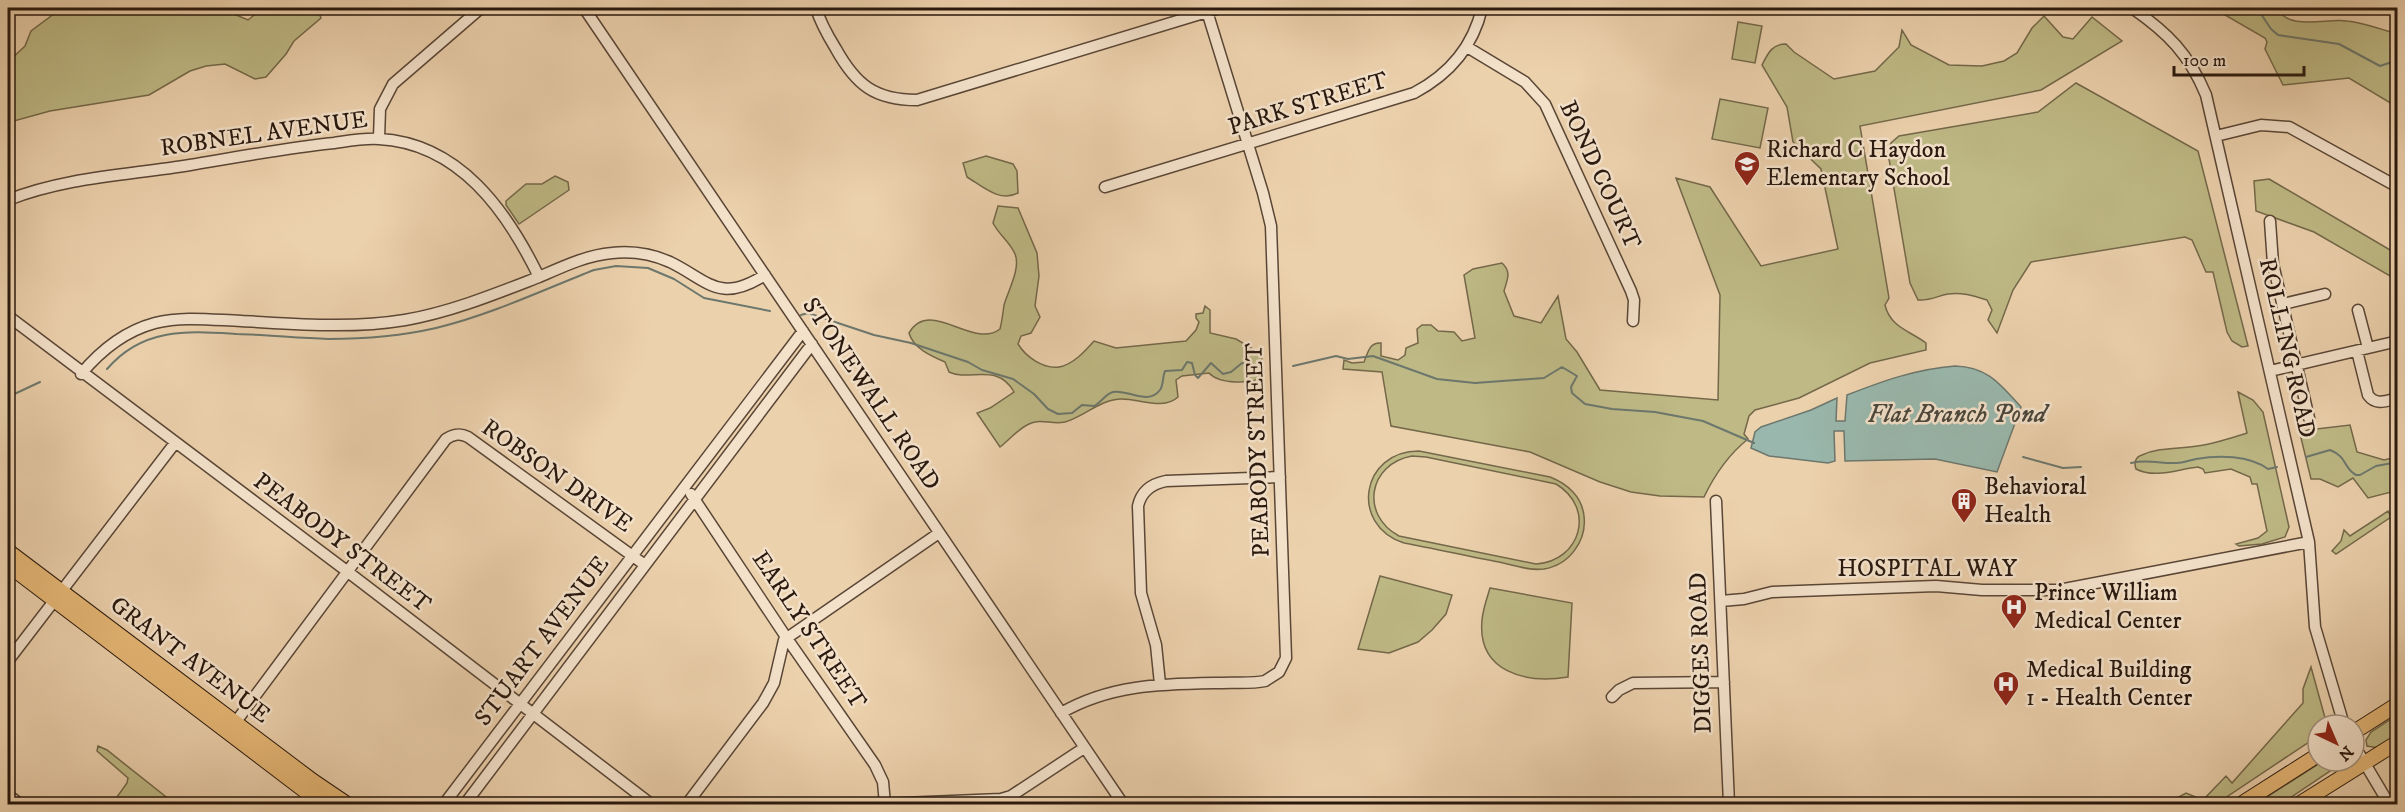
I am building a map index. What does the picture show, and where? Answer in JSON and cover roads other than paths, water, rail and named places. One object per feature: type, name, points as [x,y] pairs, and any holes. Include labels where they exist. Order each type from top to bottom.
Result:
[{"type":"main road","name":"GRANT AVENUE","points":[[8,550],[58,595],[232,727],[322,804]]},
{"type":"main road","name":"GRANT AVENUE","points":[[8,565],[58,595]]},
{"type":"main road","points":[[2366,724],[2397,704]]},
{"type":"main road","name":"GRANT AVENUE","points":[[232,727],[347,804]]},
{"type":"main road","points":[[2366,762],[2397,741]]},
{"type":"main road","points":[[2241,804],[2306,763]]},
{"type":"main road","points":[[2299,804],[2348,773]]},
{"type":"street","points":[[379,138],[381,109],[393,84],[481,8]]},
{"type":"street","name":"STONEWALL ROAD","points":[[584,8],[1122,804]]},
{"type":"street","points":[[816,8],[825,31],[851,74],[869,89],[904,100],[932,96],[1206,10],[1220,8]]},
{"type":"street","name":"PARK STREET","points":[[1105,187],[1414,93],[1450,69],[1474,34],[1482,8]]},
{"type":"street","name":"ROLLING ROAD","points":[[2132,8],[2170,37],[2192,66],[2206,95],[2309,542],[2315,627],[2340,713]]},
{"type":"street","name":"PEABODY STREET","points":[[1061,713],[1122,688],[1160,684],[1259,682],[1273,677],[1283,666],[1286,658],[1271,226],[1206,10]]},
{"type":"street","name":"BOND COURT","points":[[1467,47],[1525,82],[1545,104],[1631,291],[1634,300],[1633,321]]},
{"type":"street","points":[[2216,136],[2261,125],[2289,128],[2397,187]]},
{"type":"street","name":"ROBNEL AVENUE","points":[[8,200],[33,191],[81,181],[285,149],[379,138],[422,148],[462,170],[484,191],[507,221],[539,277]]},
{"type":"street","points":[[2270,221],[2271,252],[2309,418]]},
{"type":"street","points":[[81,374],[109,346],[130,333],[154,324],[188,319],[308,325],[375,324],[448,310],[595,255],[623,252],[642,254],[667,261],[712,286],[734,288],[765,275]]},
{"type":"street","points":[[2283,304],[2325,294]]},
{"type":"street","points":[[2358,310],[2368,395],[2371,399],[2381,402],[2397,398]]},
{"type":"street","name":"PEABODY STREET","points":[[8,316],[81,374],[348,572],[651,804]]},
{"type":"street","name":"STUART AVENUE","points":[[444,804],[803,331]]},
{"type":"street","points":[[2270,371],[2397,341]]},
{"type":"street","name":"STUART AVENUE","points":[[465,804],[812,345]]},
{"type":"street","name":"ROBSON DRIVE","points":[[232,727],[446,439],[458,434],[468,437],[645,565]]},
{"type":"street","points":[[8,661],[175,443]]},
{"type":"street","points":[[1160,684],[1156,645],[1141,593],[1138,506],[1140,499],[1149,488],[1166,481],[1280,477]]},
{"type":"street","name":"EARLY STREET","points":[[686,485],[786,637],[875,765],[883,782],[885,804]]},
{"type":"street","name":"DIGGES ROAD","points":[[1716,501],[1729,804]]},
{"type":"street","points":[[687,804],[764,703],[774,684],[782,643],[786,637],[939,533]]},
{"type":"street","name":"HOSPITAL WAY","points":[[1721,601],[1744,599],[1772,592],[1936,585],[1982,590],[2059,590],[2309,542]]},
{"type":"street","points":[[1612,697],[1619,690],[1633,683],[1724,682]]},
{"type":"street","points":[[878,804],[1001,799],[1011,796],[1084,748]]},
{"type":"street","points":[[2366,766],[2389,804]]},
{"type":"street","points":[[8,795],[20,804]]},
{"type":"water","name":"Flat Branch Pond","points":[[1955,366],[1985,373],[2000,384],[2021,407],[1997,472],[1935,459],[1845,461],[1844,431],[1834,431],[1835,461],[1828,463],[1769,456],[1751,448],[1755,432],[1761,427],[1811,410],[1837,398],[1836,421],[1845,421],[1847,395],[1900,376]]},
{"type":"waterway","points":[[2257,8],[2271,29],[2278,35],[2339,44],[2380,66],[2398,60]]},
{"type":"waterway","points":[[107,369],[121,355],[136,345],[167,335],[201,332],[342,339],[423,331],[456,323],[516,302],[594,270],[616,266],[648,268],[674,279],[704,298],[770,311]]},
{"type":"waterway","points":[[801,315],[808,313],[874,335],[911,343],[968,362],[982,370],[1013,379],[1034,394],[1048,409],[1058,414],[1072,413],[1082,405],[1094,406],[1113,392],[1144,397],[1155,395],[1161,388],[1165,371],[1182,370],[1187,362],[1192,363],[1198,378],[1211,363],[1223,374],[1231,372],[1242,363],[1261,368]]},
{"type":"waterway","points":[[1293,366],[1336,356],[1348,359],[1373,356],[1437,379],[1475,383],[1544,378],[1562,367],[1577,376],[1571,387],[1572,393],[1585,404],[1612,409],[1655,412],[1703,421],[1754,443]]},
{"type":"waterway","points":[[8,397],[40,382]]},
{"type":"waterway","points":[[2306,457],[2330,450],[2340,456],[2356,475],[2376,466],[2398,462]]},
{"type":"waterway","points":[[2023,457],[2063,468],[2081,467]]},
{"type":"waterway","points":[[2131,463],[2143,461],[2179,463],[2194,459],[2223,457],[2252,461],[2268,469],[2277,467]]},
{"type":"place","name":"Richard C Haydon Elementary School","points":[[1747,187]]},
{"type":"place","name":"Behavioral Health","points":[[1964,524]]},
{"type":"place","name":"Prince William Medical Center","points":[[2014,630]]},
{"type":"place","name":"Medical Building 1 - Health Center","points":[[2006,707]]}]
